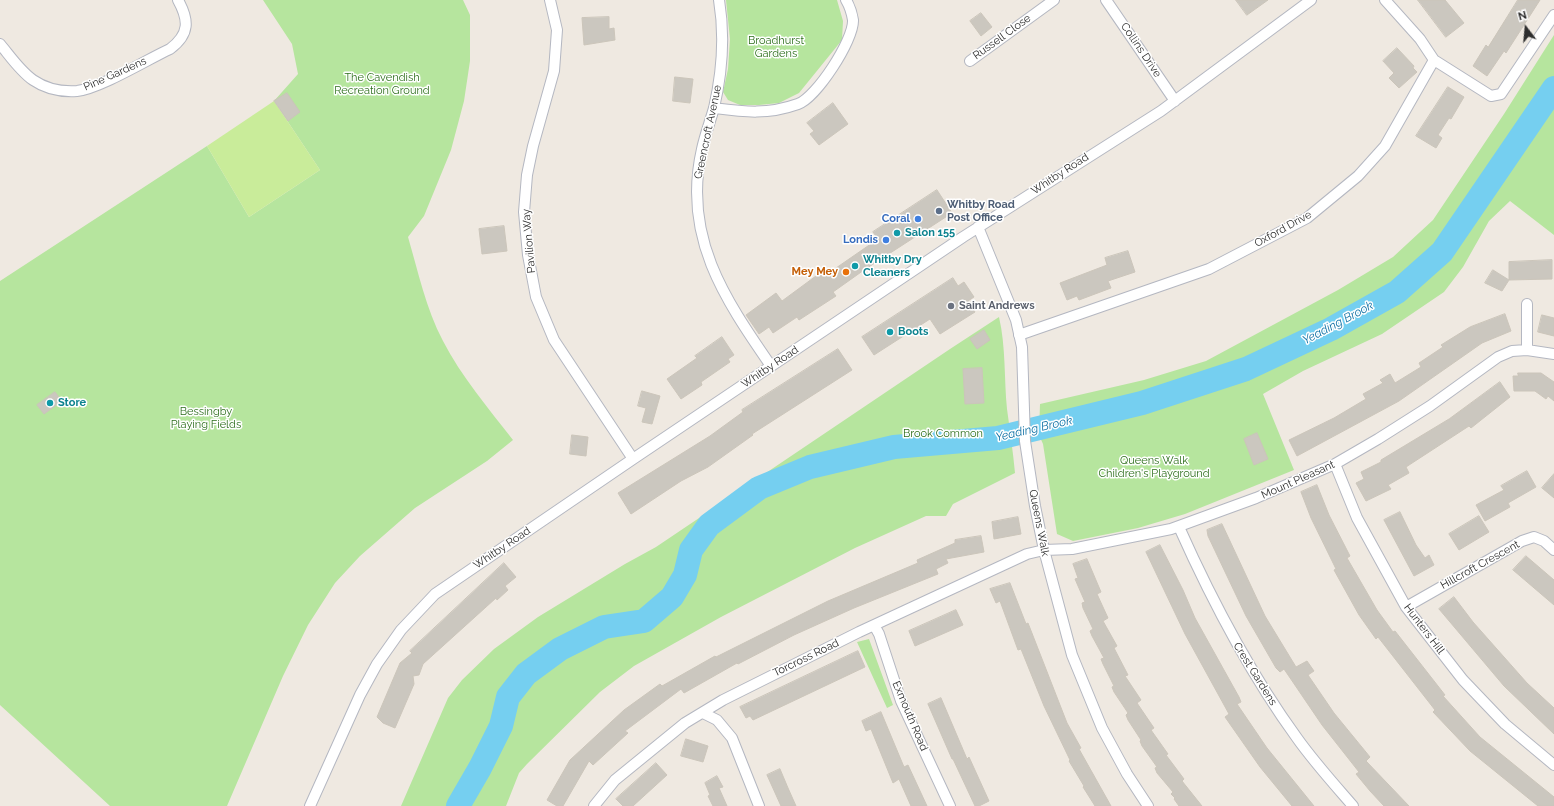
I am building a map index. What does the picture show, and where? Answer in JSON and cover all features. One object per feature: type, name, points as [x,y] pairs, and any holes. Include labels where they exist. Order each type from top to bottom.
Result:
[{"type":"street","name":"Pine Gardens","points":[[0,44],[22,71],[46,88],[61,91],[78,91],[93,86],[170,48],[183,36],[186,27],[184,13],[178,0]]},
{"type":"street","name":"Pavilion Way","points":[[550,0],[557,30],[554,70],[533,146],[527,175],[524,212],[528,255],[536,298],[554,340],[633,458]]},
{"type":"street","name":"Greencroft Avenue","points":[[718,0],[722,56],[714,108],[702,149],[697,178],[696,204],[700,232],[723,290],[771,366]]},
{"type":"street","points":[[714,108],[770,113],[800,104],[821,83],[849,40],[853,20],[846,0]]},
{"type":"street","name":"Russell Close","points":[[970,61],[1054,0]]},
{"type":"street","name":"Collins Drive","points":[[1106,0],[1175,101]]},
{"type":"street","name":"Whitby Road","points":[[310,806],[360,696],[377,664],[402,630],[435,594],[633,458],[978,227],[1175,101],[1311,0]]},
{"type":"street","points":[[1385,0],[1420,39],[1434,60],[1492,96],[1501,94],[1554,15]]},
{"type":"street","name":"Oxford Drive","points":[[1019,335],[1209,269],[1308,218],[1358,176],[1385,146],[1434,60]]},
{"type":"street","name":"Queens Walk","points":[[978,227],[1016,320],[1022,347],[1025,441],[1044,550],[1072,655],[1102,728],[1127,774],[1148,806]]},
{"type":"street","points":[[1527,304],[1527,350]]},
{"type":"street","name":"Mount Pleasant","points":[[1044,550],[1072,549],[1180,527],[1256,498],[1335,464],[1402,425],[1498,357],[1512,351],[1527,350],[1554,354]]},
{"type":"street","name":"Hunters Hill","points":[[1335,464],[1357,518],[1406,607],[1463,680],[1505,724],[1554,766]]},
{"type":"street","name":"Crest Gardens","points":[[1180,527],[1203,580],[1249,667],[1298,740],[1353,806]]},
{"type":"street","name":"Hillcroft Crescent","points":[[1406,607],[1534,533],[1554,550]]},
{"type":"street","name":"Torcross Road","points":[[594,806],[615,780],[685,723],[758,681],[1027,554],[1044,550]]},
{"type":"street","name":"Exmouth Road","points":[[874,625],[879,634],[901,701],[950,806]]},
{"type":"street","points":[[703,713],[717,720],[732,738],[759,806]]},
{"type":"green space","name":"Bessingby Playing Fields","points":[[263,0],[463,0],[470,15],[470,61],[464,101],[451,150],[424,216],[408,237],[427,303],[443,341],[467,380],[513,440],[487,461],[415,508],[360,556],[335,583],[308,625],[283,676],[227,806],[110,806],[0,705],[0,281],[207,146],[249,217],[320,170],[274,101],[298,74],[292,44]]},
{"type":"green space","name":"Broadhurst Gardens","points":[[726,0],[837,0],[843,21],[842,40],[799,93],[779,103],[740,105],[728,100],[723,92],[728,69],[730,39]]},
{"type":"green space","name":"Queens Walk Children's Playground","points":[[1554,35],[1554,235],[1510,201],[1489,221],[1463,267],[1444,292],[1382,334],[1303,371],[1263,394],[1294,470],[1185,514],[1138,528],[1073,541],[1057,534],[1043,444],[1039,435],[1040,404],[1144,380],[1206,361],[1338,290],[1393,257],[1433,220],[1504,114]]},
{"type":"green space","points":[[274,101],[320,170],[249,217],[207,146]]},
{"type":"green space","name":"Brook Common","points":[[999,317],[1003,340],[1007,409],[1015,473],[953,504],[946,516],[926,516],[855,548],[721,617],[634,666],[600,692],[527,764],[519,773],[506,806],[401,806],[448,698],[462,680],[494,649],[538,617],[656,547]]},
{"type":"green space","points":[[869,639],[893,705],[887,708],[857,642]]},
{"type":"building","points":[[1236,0],[1268,0],[1247,15]]},
{"type":"building","points":[[1418,0],[1445,0],[1464,23],[1446,37]]},
{"type":"building","points":[[1518,0],[1540,0],[1506,53],[1504,51],[1487,76],[1473,66],[1486,45],[1488,47]]},
{"type":"building","points":[[981,13],[992,27],[981,36],[970,21]]},
{"type":"building","points":[[609,17],[609,29],[614,28],[615,40],[584,45],[582,18]]},
{"type":"building","points":[[1397,48],[1414,66],[1413,68],[1417,72],[1399,88],[1389,78],[1394,73],[1383,61]]},
{"type":"building","points":[[675,77],[693,79],[690,103],[673,101]]},
{"type":"building","points":[[1448,87],[1464,97],[1451,119],[1449,118],[1438,135],[1442,138],[1436,148],[1416,136]]},
{"type":"building","points":[[287,93],[300,112],[288,121],[274,101]]},
{"type":"building","points":[[833,103],[848,124],[819,145],[810,134],[814,131],[807,123]]},
{"type":"building","points":[[937,190],[952,213],[864,270],[833,292],[836,296],[799,320],[797,317],[773,333],[769,327],[759,334],[746,315],[776,293],[782,301],[820,273],[823,277],[878,239],[873,232]]},
{"type":"building","points":[[504,226],[507,251],[482,254],[479,229]]},
{"type":"building","points":[[1128,251],[1135,272],[1108,281],[1111,288],[1079,300],[1077,296],[1067,300],[1060,283],[1107,265],[1105,258]]},
{"type":"building","points":[[1552,260],[1552,279],[1509,280],[1509,262]]},
{"type":"building","points":[[1493,270],[1509,280],[1502,291],[1485,283]]},
{"type":"building","points":[[953,278],[958,286],[964,282],[974,297],[968,301],[975,312],[940,334],[930,319],[874,355],[862,337]]},
{"type":"building","points":[[1505,314],[1511,331],[1482,343],[1399,401],[1297,456],[1289,440],[1334,418],[1366,399],[1363,394],[1383,383],[1380,380],[1390,374],[1395,383],[1421,367],[1419,363],[1443,347],[1441,345],[1470,327]]},
{"type":"building","points":[[1542,315],[1554,318],[1554,336],[1538,332]]},
{"type":"building","points":[[984,330],[990,340],[977,349],[970,339]]},
{"type":"building","points":[[722,337],[734,355],[728,359],[730,362],[701,382],[702,385],[681,399],[667,379],[697,358],[695,356]]},
{"type":"building","points":[[838,349],[852,370],[752,434],[753,435],[708,467],[681,481],[631,514],[618,493],[710,436],[743,412],[742,410]]},
{"type":"building","points":[[982,368],[984,403],[965,404],[963,369]]},
{"type":"building","points":[[1518,373],[1541,373],[1554,382],[1554,401],[1548,396],[1546,399],[1535,391],[1514,391],[1513,376],[1518,376]]},
{"type":"building","points":[[1500,382],[1510,397],[1471,428],[1469,426],[1406,467],[1409,473],[1388,485],[1391,489],[1366,501],[1356,483],[1364,479],[1361,472],[1381,462],[1381,460],[1449,419]]},
{"type":"building","points":[[642,391],[660,396],[652,424],[642,422],[646,408],[638,406]]},
{"type":"building","name":"Store","points":[[55,392],[62,401],[44,414],[37,405]]},
{"type":"building","points":[[1257,433],[1268,459],[1254,465],[1244,439]]},
{"type":"building","points":[[572,435],[588,437],[586,456],[570,454]]},
{"type":"building","points":[[1527,471],[1536,487],[1508,503],[1510,507],[1485,521],[1476,505],[1504,490],[1501,486]]},
{"type":"building","points":[[1554,474],[1554,498],[1542,488]]},
{"type":"building","points":[[1317,485],[1329,515],[1350,556],[1347,558],[1377,610],[1393,632],[1395,631],[1445,695],[1443,696],[1480,737],[1554,797],[1554,806],[1538,806],[1470,751],[1433,712],[1435,710],[1378,637],[1376,639],[1359,615],[1334,570],[1336,569],[1311,518],[1301,492]]},
{"type":"building","points":[[1400,512],[1416,545],[1425,558],[1429,555],[1434,565],[1414,576],[1384,520]]},
{"type":"building","points":[[1479,516],[1489,532],[1459,550],[1449,534]]},
{"type":"building","points":[[1018,517],[1021,534],[994,539],[992,522]]},
{"type":"building","points":[[1222,524],[1265,616],[1296,667],[1307,661],[1314,671],[1308,675],[1334,713],[1370,757],[1366,761],[1409,806],[1384,806],[1356,774],[1359,772],[1322,725],[1284,669],[1280,672],[1276,668],[1246,616],[1208,536],[1207,530]]},
{"type":"building","points":[[981,536],[984,552],[946,559],[948,563],[936,569],[938,574],[854,608],[794,635],[738,664],[737,663],[684,693],[681,689],[625,731],[628,733],[593,765],[589,761],[563,806],[557,806],[547,800],[570,760],[624,710],[660,684],[662,686],[715,656],[716,657],[828,601],[918,563],[917,560],[955,543],[955,540]]},
{"type":"building","points":[[1160,545],[1183,590],[1195,618],[1239,697],[1241,702],[1237,704],[1267,748],[1314,806],[1292,806],[1260,767],[1225,717],[1229,714],[1185,634],[1146,552]]},
{"type":"building","points":[[1526,556],[1554,580],[1554,605],[1513,570]]},
{"type":"building","points":[[1087,559],[1101,592],[1097,594],[1108,618],[1103,621],[1117,646],[1114,648],[1128,675],[1125,676],[1141,700],[1137,703],[1154,728],[1151,730],[1168,754],[1166,755],[1184,779],[1182,781],[1202,806],[1179,806],[1171,794],[1173,792],[1157,773],[1155,768],[1157,767],[1142,746],[1141,740],[1128,720],[1126,715],[1128,713],[1114,692],[1112,687],[1114,686],[1101,659],[1104,658],[1090,631],[1093,629],[1083,608],[1082,603],[1085,602],[1075,579],[1078,578],[1073,564]]},
{"type":"building","points":[[504,563],[516,577],[505,586],[508,590],[497,600],[496,598],[423,664],[419,675],[413,676],[414,684],[395,728],[383,723],[377,717],[400,663],[412,653],[410,651]]},
{"type":"building","points":[[1010,583],[1026,624],[1028,623],[1067,723],[1081,748],[1079,749],[1111,806],[1095,806],[1083,787],[1084,786],[1069,761],[1070,760],[1044,706],[1021,649],[1018,650],[1000,601],[996,603],[990,589]]},
{"type":"building","points":[[1454,597],[1473,622],[1527,683],[1554,708],[1554,734],[1504,686],[1439,609]]},
{"type":"building","points":[[956,610],[963,625],[915,646],[909,631]]},
{"type":"building","points":[[858,651],[865,667],[753,720],[750,716],[746,718],[740,707]]},
{"type":"building","points":[[941,698],[967,759],[969,757],[989,801],[979,806],[975,806],[952,759],[928,704]]},
{"type":"building","points":[[881,712],[904,767],[908,765],[927,806],[911,806],[899,779],[893,783],[871,729],[866,731],[862,721]]},
{"type":"building","points":[[686,739],[708,746],[703,762],[681,756]]},
{"type":"building","points":[[656,763],[667,775],[633,806],[623,806],[616,799]]},
{"type":"building","points":[[780,769],[796,806],[781,806],[767,775]]},
{"type":"building","points":[[717,776],[723,787],[719,788],[727,806],[713,806],[708,796],[710,795],[705,783]]},
{"type":"waterway","name":"Yeading Brook","points":[[458,806],[480,768],[501,726],[508,697],[526,674],[560,649],[604,627],[644,621],[672,597],[685,575],[691,550],[709,525],[759,488],[810,467],[894,447],[998,438],[1142,403],[1246,369],[1331,329],[1397,292],[1442,252],[1554,88]]},
{"type":"place","name":"Whitby Road Post Office","points":[[939,211]]},
{"type":"place","name":"Coral","points":[[918,219]]},
{"type":"place","name":"Salon 155","points":[[897,233]]},
{"type":"place","name":"Londis","points":[[886,240]]},
{"type":"place","name":"Whitby Dry Cleaners","points":[[855,266]]},
{"type":"place","name":"Mey Mey","points":[[846,272]]},
{"type":"place","name":"Saint Andrews","points":[[951,306]]},
{"type":"place","name":"Boots","points":[[890,332]]},
{"type":"place","name":"Store","points":[[50,403]]},
{"type":"park label","name":"The Cavendish Recreation Ground","points":[[382,84]]}]
